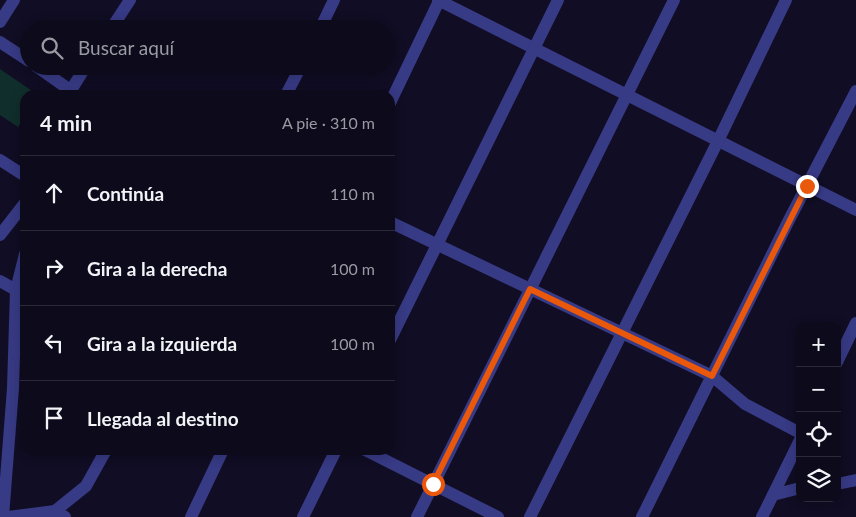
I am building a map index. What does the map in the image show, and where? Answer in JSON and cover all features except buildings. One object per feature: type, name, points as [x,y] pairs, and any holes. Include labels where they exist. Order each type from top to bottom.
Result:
[{"type":"street","points":[[0,22],[14,0]]},
{"type":"street","points":[[116,20],[130,0]]},
{"type":"street","points":[[324,20],[334,0]]},
{"type":"street","points":[[395,92],[439,0],[856,210]]},
{"type":"street","points":[[395,330],[558,0]]},
{"type":"street","points":[[418,517],[674,0]]},
{"type":"street","points":[[530,517],[718,141],[786,0]]},
{"type":"street","points":[[0,42],[20,56]]},
{"type":"street","points":[[47,75],[66,90]]},
{"type":"street","points":[[70,90],[80,75]]},
{"type":"street","points":[[289,90],[296,75]]},
{"type":"street","points":[[642,517],[856,91]]},
{"type":"street","points":[[0,160],[20,173]]},
{"type":"street","points":[[0,235],[20,209]]},
{"type":"street","points":[[395,224],[712,376],[746,404],[796,431]]},
{"type":"street","points":[[3,517],[4,450],[13,388],[16,290],[20,274]]},
{"type":"street","points":[[0,281],[16,290]]},
{"type":"street","points":[[841,354],[856,323]]},
{"type":"street","points":[[762,517],[796,448]]},
{"type":"street","points":[[0,464],[4,450]]},
{"type":"street","points":[[8,517],[60,514],[86,486],[103,455]]},
{"type":"street","points":[[191,517],[221,455]]},
{"type":"street","points":[[303,517],[334,455]]},
{"type":"street","points":[[375,455],[498,517]]},
{"type":"street","points":[[841,483],[856,480]]},
{"type":"street","points":[[773,495],[796,489]]},
{"type":"green space","points":[[0,69],[31,90],[20,90],[20,124],[18,127],[0,115]]},
{"type":"route","points":[[433,484],[530,289],[712,376],[807,186]]}]
